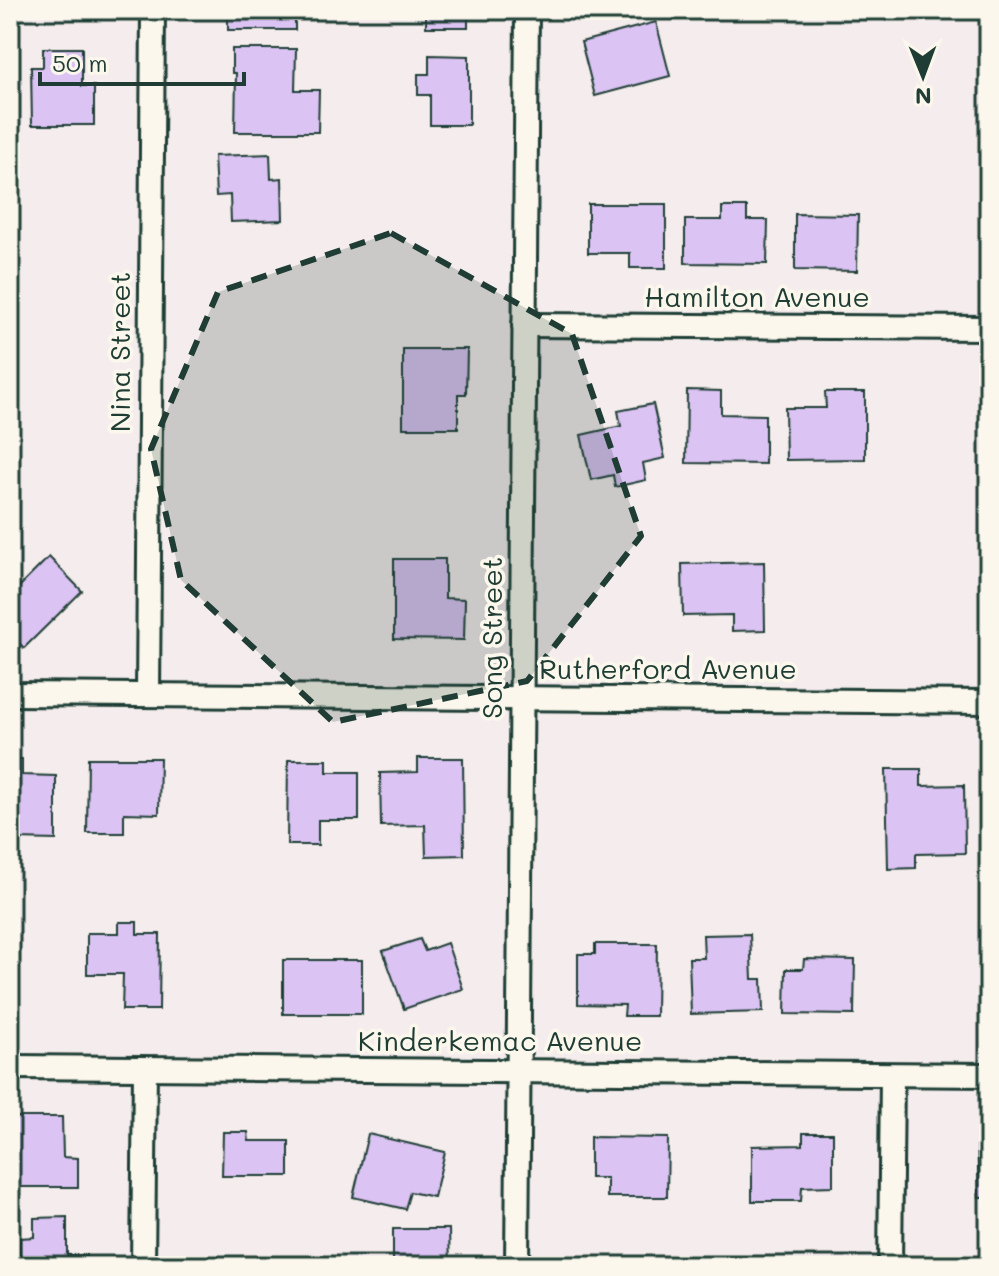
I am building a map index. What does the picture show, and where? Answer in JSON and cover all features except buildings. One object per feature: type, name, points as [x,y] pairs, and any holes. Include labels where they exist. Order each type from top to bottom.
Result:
[{"type":"street","name":"Nina Street","points":[[148,695],[153,10]]},
{"type":"street","name":"Song Street","points":[[517,1266],[527,10]]},
{"type":"street","name":"Hamilton Avenue","points":[[524,325],[989,328]]},
{"type":"street","name":"Rutherford Avenue","points":[[10,694],[989,702]]},
{"type":"street","name":"Kinderkemac Avenue","points":[[10,1067],[989,1075]]},
{"type":"street","points":[[143,1266],[145,1069]]},
{"type":"street","points":[[890,1266],[892,1075]]},
{"type":"highlighted area","points":[[391,233],[572,334],[641,536],[527,681],[333,722],[181,580],[151,449],[218,292]]}]
